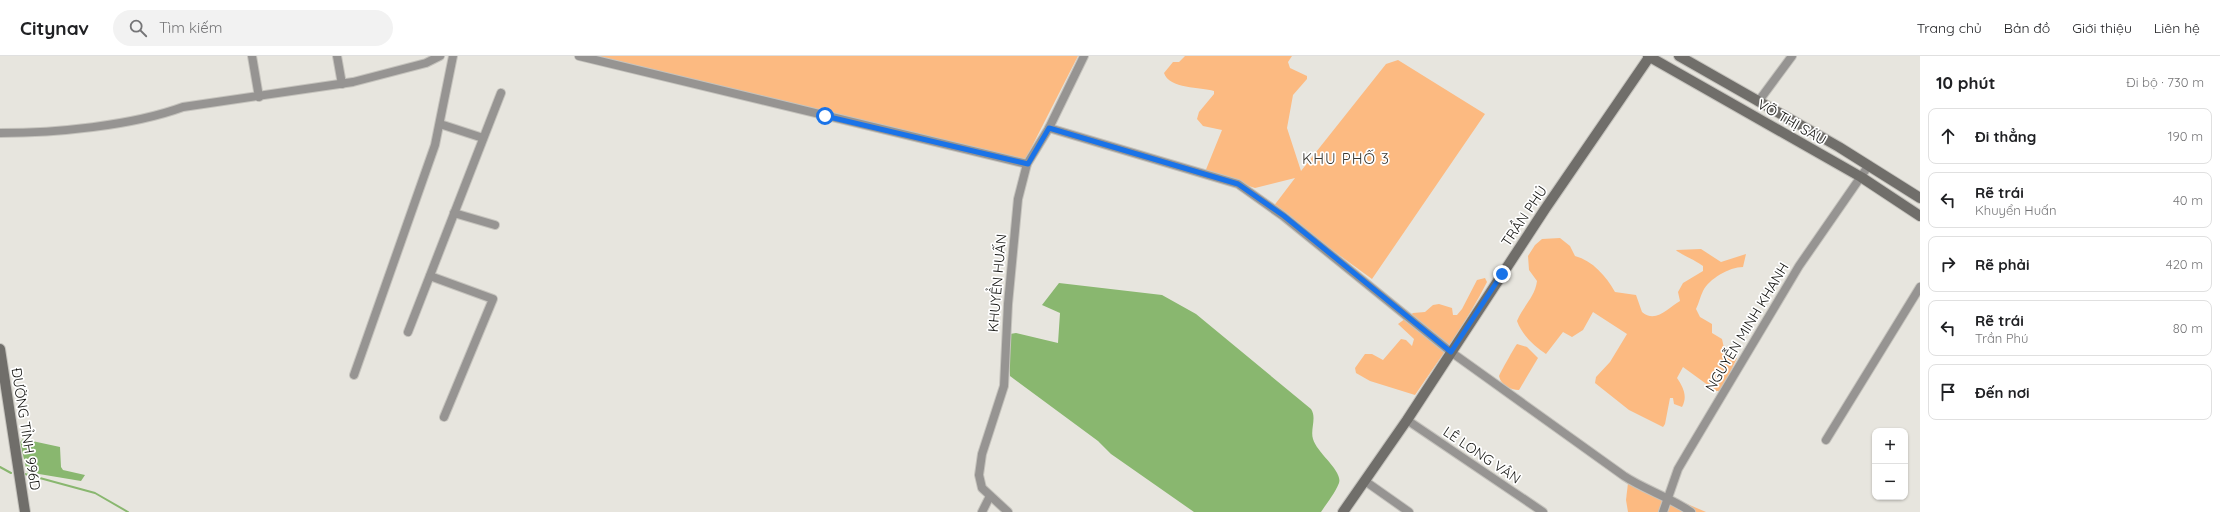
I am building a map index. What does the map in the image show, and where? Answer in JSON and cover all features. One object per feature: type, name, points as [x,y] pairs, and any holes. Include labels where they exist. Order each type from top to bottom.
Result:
[{"type":"main road","name":"VÕ THỊ SÁU","points":[[1649,56],[1861,177],[1920,216]]},
{"type":"main road","name":"TRẦN PHÚ","points":[[1343,512],[1407,420],[1545,209],[1649,56]]},
{"type":"main road","name":"VÕ THỊ SÁU","points":[[1678,56],[1869,165],[1920,198]]},
{"type":"main road","name":"ĐƯỜNG TỈNH 996D","points":[[0,349],[25,512]]},
{"type":"street","points":[[252,56],[259,97]]},
{"type":"street","points":[[337,56],[342,84]]},
{"type":"street","points":[[0,133],[49,130],[115,123],[157,116],[183,108],[342,84],[426,63],[440,56]]},
{"type":"street","points":[[354,375],[388,275],[427,171],[440,124],[453,56]]},
{"type":"street","points":[[578,56],[1028,164]]},
{"type":"street","name":"KHUYỂN HUẤN","points":[[1008,512],[990,496],[980,484],[980,469],[982,454],[1004,386],[1006,332],[1015,222],[1020,190],[1028,164],[1049,128],[1084,56]]},
{"type":"street","points":[[1758,102],[1792,56]]},
{"type":"street","points":[[408,332],[501,93]]},
{"type":"street","points":[[440,124],[483,138]]},
{"type":"street","points":[[1049,128],[1238,184],[1284,216],[1451,352],[1624,476],[1691,512]]},
{"type":"street","name":"NGUYỄN MINH KHANH","points":[[1663,512],[1667,498],[1688,452],[1784,289],[1869,165]]},
{"type":"street","points":[[454,213],[495,225]]},
{"type":"street","points":[[430,276],[493,299],[444,417]]},
{"type":"street","points":[[1826,440],[1920,287]]},
{"type":"street","name":"LÊ LONG VÂN","points":[[1407,420],[1543,512]]},
{"type":"street","points":[[1365,481],[1410,512]]},
{"type":"street","points":[[982,512],[990,496]]},
{"type":"shaded area","points":[[588,56],[1078,56],[1023,164]]},
{"type":"shaded area","points":[[1185,56],[1292,56],[1288,62],[1290,68],[1307,76],[1307,79],[1293,95],[1287,128],[1301,171],[1386,64],[1398,60],[1485,114],[1372,279],[1273,207],[1295,178],[1255,188],[1205,172],[1222,130],[1203,126],[1197,119],[1199,112],[1214,94],[1214,91],[1179,85],[1167,78],[1164,73],[1173,62],[1179,62]]},
{"type":"shaded area","points":[[1560,238],[1570,246],[1575,256],[1588,261],[1593,265],[1607,280],[1615,292],[1636,295],[1642,312],[1652,316],[1662,313],[1680,301],[1678,292],[1683,283],[1703,271],[1703,266],[1676,250],[1701,249],[1721,262],[1746,254],[1743,267],[1726,271],[1710,282],[1702,293],[1696,309],[1700,317],[1712,324],[1712,333],[1722,339],[1724,348],[1737,358],[1721,391],[1716,391],[1683,367],[1677,378],[1685,395],[1684,403],[1682,407],[1674,404],[1673,398],[1670,398],[1665,424],[1663,427],[1629,410],[1595,383],[1596,377],[1610,362],[1627,334],[1593,312],[1583,330],[1572,337],[1563,332],[1546,354],[1533,344],[1522,331],[1517,321],[1536,287],[1537,281],[1529,270],[1528,256],[1535,245],[1542,239]]},
{"type":"shaded area","points":[[1485,278],[1487,282],[1471,311],[1415,395],[1370,381],[1356,373],[1355,368],[1365,354],[1372,354],[1383,360],[1401,339],[1406,340],[1412,346],[1414,339],[1398,324],[1413,313],[1425,312],[1433,305],[1439,304],[1452,308],[1453,315],[1457,315],[1462,309],[1477,280]]},
{"type":"shaded area","points":[[1059,283],[1162,295],[1196,314],[1311,409],[1313,412],[1312,435],[1315,444],[1334,467],[1339,478],[1339,483],[1321,512],[1194,512],[1111,454],[1098,441],[1010,376],[1008,346],[1010,334],[1016,333],[1058,343],[1060,313],[1042,305]]},
{"type":"shaded area","points":[[1517,344],[1527,347],[1538,358],[1519,390],[1506,386],[1499,376]]},
{"type":"shaded area","points":[[23,439],[60,447],[61,467],[63,470],[85,475],[81,481],[27,472],[20,442]]},
{"type":"shaded area","points":[[1628,483],[1678,500],[1706,512],[1628,512],[1626,500]]},
{"type":"waterway","points":[[0,467],[11,473]]},
{"type":"waterway","points":[[25,474],[95,493],[128,512]]},
{"type":"district","name":"KHU PHỐ 3","points":[[1346,159]]},
{"type":"route","points":[[825,116],[1028,164],[1049,128],[1196,173],[1238,184],[1284,216],[1451,352],[1502,274]]}]
